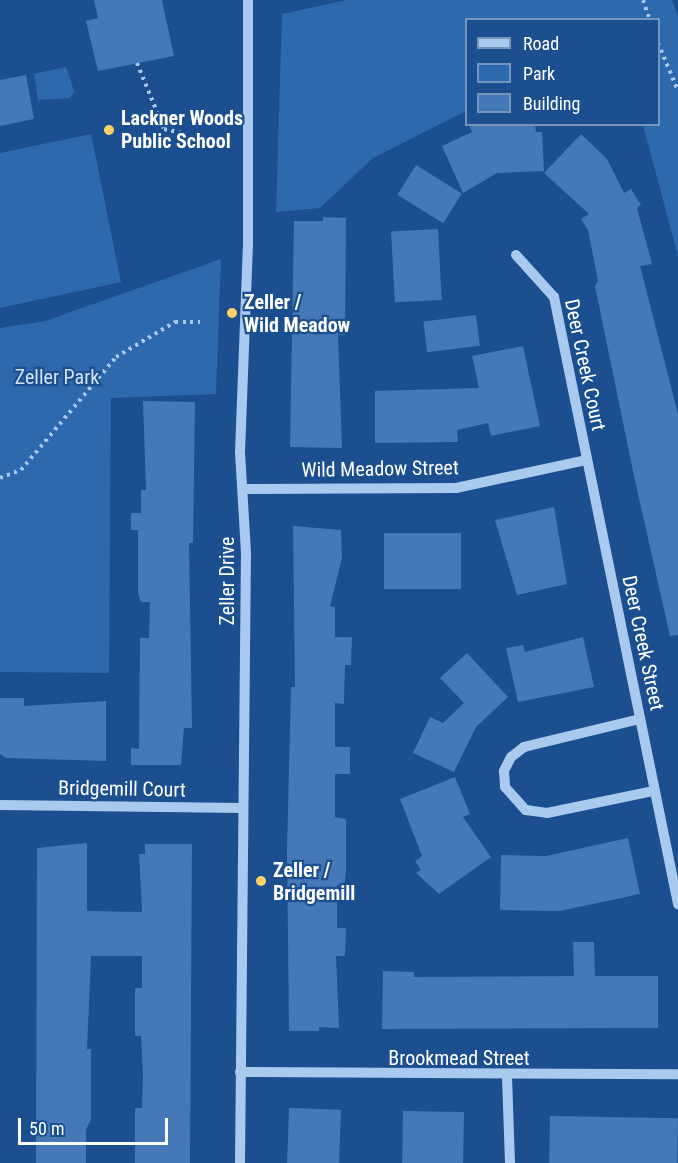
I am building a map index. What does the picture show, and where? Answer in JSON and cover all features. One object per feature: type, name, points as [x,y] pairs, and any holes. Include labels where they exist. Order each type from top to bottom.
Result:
[{"type":"street","name":"Zeller Drive","points":[[240,1163],[243,489],[240,452],[248,245],[248,0]]},
{"type":"street","name":"Deer Creek Court","points":[[516,255],[554,297],[587,460]]},
{"type":"street","name":"Wild Meadow Street","points":[[243,489],[456,488],[587,460]]},
{"type":"street","name":"Deer Creek Street","points":[[587,460],[653,791],[678,904]]},
{"type":"street","points":[[640,719],[524,747],[511,758],[504,771],[505,787],[526,810],[547,813],[653,791]]},
{"type":"street","name":"Bridgemill Court","points":[[0,806],[243,807]]},
{"type":"street","name":"Brookmead Street","points":[[240,1072],[507,1077],[678,1074]]},
{"type":"street","points":[[507,1077],[510,1163]]},
{"type":"path","points":[[643,0],[649,18]]},
{"type":"path","points":[[660,48],[678,92]]},
{"type":"path","points":[[137,63],[164,129],[182,133]]},
{"type":"path","points":[[0,478],[21,470],[116,357],[175,322],[200,322]]},
{"type":"green space","points":[[347,0],[672,0],[678,16],[678,256],[643,126],[660,126],[660,18],[465,18],[465,112],[373,158],[320,208],[276,212],[282,14]]},
{"type":"green space","points":[[66,67],[74,91],[70,98],[38,100],[34,74]]},
{"type":"green space","points":[[91,134],[121,282],[0,308],[0,153]]},
{"type":"green space","name":"Zeller Park","points":[[221,259],[216,394],[111,398],[109,673],[0,672],[0,328],[45,321]]},
{"type":"building","points":[[94,0],[162,0],[174,56],[98,71],[86,21],[98,18]]},
{"type":"building","points":[[26,75],[34,119],[0,126],[0,80]]},
{"type":"building","points":[[470,126],[535,126],[536,132],[542,132],[544,171],[497,173],[463,193],[442,146],[472,132]]},
{"type":"building","points":[[581,134],[607,159],[624,193],[631,189],[641,205],[637,208],[652,264],[640,266],[678,414],[678,635],[670,636],[634,476],[595,286],[598,281],[588,230],[581,219],[589,214],[544,173]]},
{"type":"building","points":[[416,165],[462,194],[443,223],[397,195]]},
{"type":"building","points":[[323,217],[346,218],[345,335],[338,335],[342,448],[290,447],[294,221],[323,221]]},
{"type":"building","points":[[438,229],[442,300],[395,302],[391,231]]},
{"type":"building","points":[[476,315],[480,346],[427,352],[423,321]]},
{"type":"building","points":[[523,346],[540,426],[491,436],[488,423],[457,430],[458,442],[375,443],[375,391],[479,388],[472,356]]},
{"type":"building","points":[[143,401],[195,402],[193,543],[189,543],[192,728],[184,728],[181,765],[131,765],[131,748],[139,749],[140,638],[149,638],[150,602],[141,602],[138,593],[138,530],[131,530],[131,513],[141,513],[141,490],[146,490]]},
{"type":"building","points":[[554,507],[567,584],[517,595],[495,520]]},
{"type":"building","points":[[293,526],[341,530],[342,558],[330,606],[335,607],[335,637],[352,637],[351,665],[345,665],[344,704],[335,703],[335,747],[350,747],[350,774],[335,774],[335,817],[346,819],[346,872],[344,886],[337,885],[337,928],[346,928],[345,956],[336,956],[339,1028],[319,1027],[319,1031],[289,1031],[287,849],[291,687],[295,687]]},
{"type":"building","points":[[384,533],[461,533],[461,589],[384,589]]},
{"type":"building","points":[[583,637],[594,687],[518,702],[506,648],[523,645],[525,652]]},
{"type":"building","points":[[467,653],[508,697],[476,727],[454,772],[413,753],[430,717],[443,723],[464,703],[440,678]]},
{"type":"building","points":[[0,698],[24,698],[24,706],[106,701],[106,761],[6,758],[0,754]]},
{"type":"building","points":[[455,777],[470,814],[463,817],[491,857],[439,894],[416,873],[421,870],[415,861],[422,856],[400,799]]},
{"type":"building","points":[[628,838],[640,894],[560,911],[500,910],[501,855],[546,856]]},
{"type":"building","points":[[87,843],[87,911],[142,912],[139,854],[145,854],[145,844],[192,844],[190,1163],[135,1163],[135,1108],[142,1108],[143,1076],[141,1036],[135,1036],[135,988],[142,988],[142,956],[91,956],[87,1049],[91,1049],[91,1119],[86,1130],[86,1163],[36,1163],[37,848]]},
{"type":"building","points":[[573,942],[594,942],[595,976],[658,976],[658,1028],[382,1029],[383,971],[414,972],[414,977],[574,976]]},
{"type":"building","points":[[289,1108],[341,1110],[339,1163],[287,1163]]},
{"type":"building","points":[[403,1111],[464,1112],[463,1163],[402,1163]]},
{"type":"building","points":[[550,1116],[678,1118],[677,1163],[549,1163]]},
{"type":"place","name":"Lackner Woods Public School","points":[[109,130]]},
{"type":"place","name":"Zeller / Wild Meadow","points":[[232,313]]},
{"type":"place","name":"Zeller / Bridgemill","points":[[261,881]]}]
